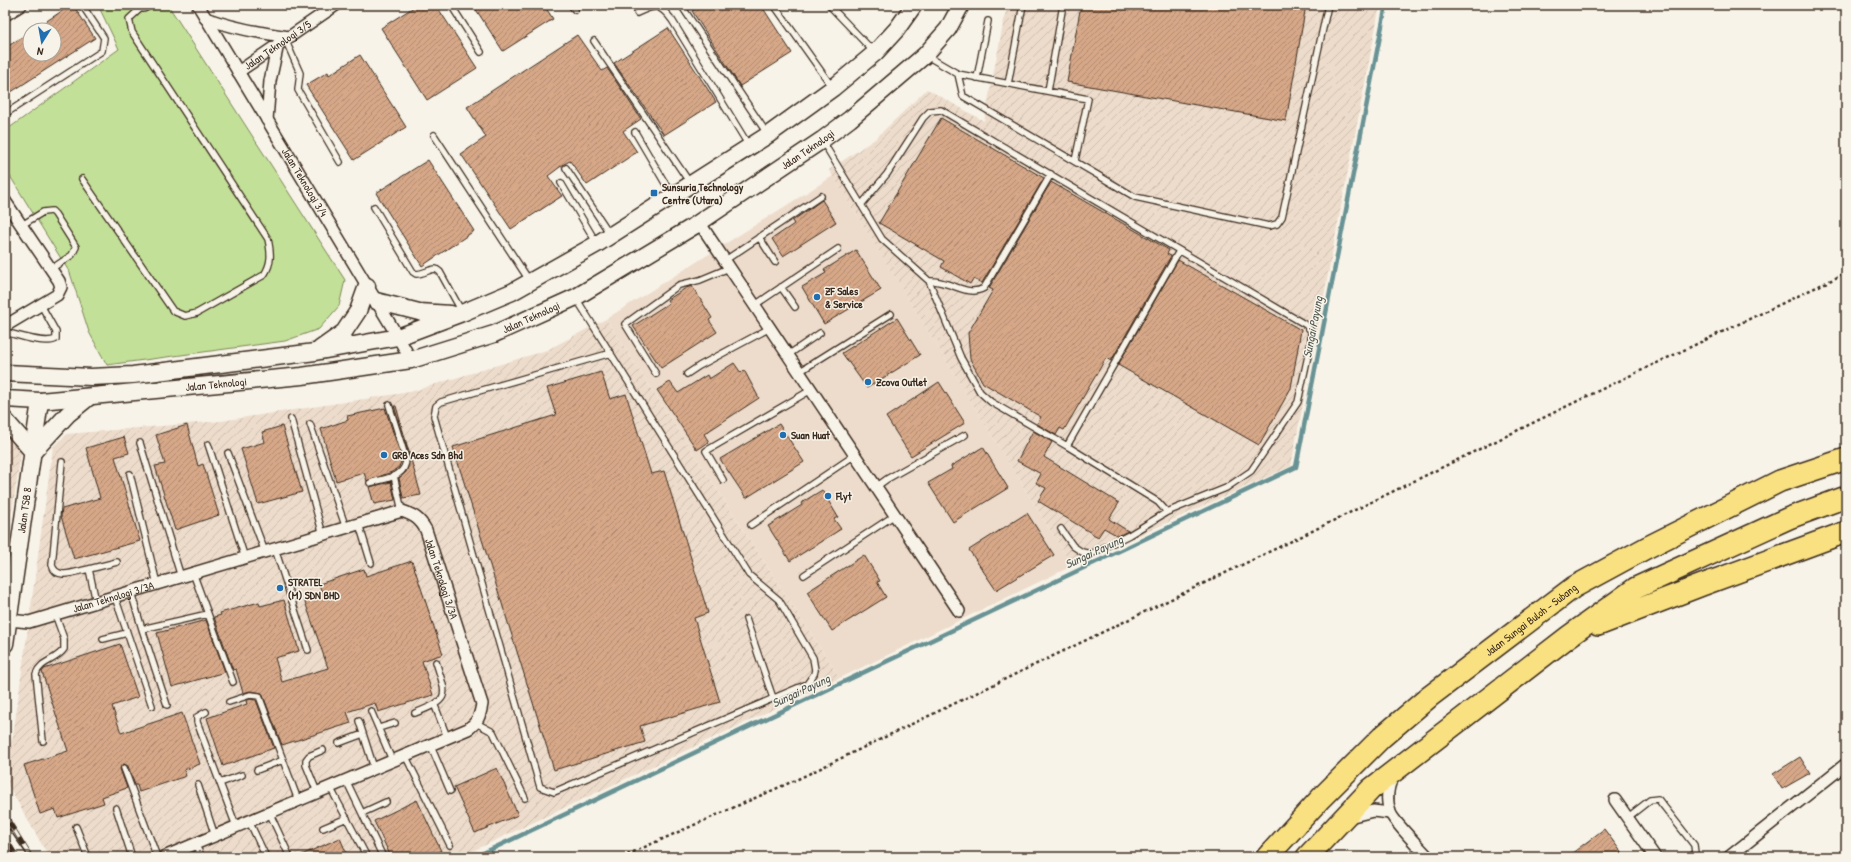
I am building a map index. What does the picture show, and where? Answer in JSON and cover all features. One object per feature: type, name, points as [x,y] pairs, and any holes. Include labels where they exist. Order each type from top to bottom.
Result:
[{"type":"highway","name":"Jalan Sungai Buloh - Subang","points":[[1267,857],[1321,798],[1382,737],[1429,697],[1574,588],[1646,548],[1780,481],[1846,459]]},
{"type":"highway","points":[[1307,857],[1371,789],[1568,637],[1636,588],[1789,518],[1846,497]]},
{"type":"highway","points":[[1568,637],[1695,587],[1846,532]]},
{"type":"street","points":[[5,15],[21,5]]},
{"type":"street","name":"Jalan Teknologi 3/4","points":[[198,5],[398,336],[411,360]]},
{"type":"street","name":"Jalan Teknologi 3/5","points":[[238,72],[336,5]]},
{"type":"street","name":"Jalan Teknologi","points":[[10,374],[91,377],[133,375],[315,352],[398,336],[512,292],[611,236],[750,148],[833,88],[875,53],[897,29],[914,5]]},
{"type":"street","name":"Jalan Teknologi","points":[[5,399],[40,401],[302,376],[411,360],[494,334],[576,297],[699,222],[822,140],[850,119],[925,55],[948,30],[961,5]]},
{"type":"street","points":[[205,18],[229,26],[284,40],[270,81],[267,120]]},
{"type":"street","points":[[5,201],[59,281],[61,287],[57,295],[5,326]]},
{"type":"street","points":[[699,222],[959,611]]},
{"type":"street","points":[[315,352],[344,332],[358,311],[367,286]]},
{"type":"street","points":[[376,301],[420,312],[460,313]]},
{"type":"street","points":[[10,374],[30,388],[40,401],[55,388],[91,377]]},
{"type":"street","points":[[5,420],[33,452],[68,414],[89,397]]},
{"type":"street","name":"Jalan TSB 8","points":[[5,644],[40,401]]},
{"type":"street","name":"Jalan Teknologi 3/3A","points":[[9,620],[29,622],[402,511],[413,514],[421,521],[426,530],[482,704],[480,715],[476,723]]},
{"type":"street","points":[[169,856],[330,786],[468,729],[476,723]]},
{"type":"street","points":[[1729,857],[1846,764]]},
{"type":"street","points":[[1402,765],[1388,783],[1388,802],[1390,813],[1428,857]]},
{"type":"street","points":[[1615,800],[1655,857]]},
{"type":"street","points":[[1343,819],[1373,811],[1390,813]]},
{"type":"street","points":[[5,834],[21,857]]},
{"type":"lane","points":[[5,114],[102,51],[104,38],[82,5]]},
{"type":"lane","points":[[451,5],[481,52]]},
{"type":"lane","points":[[681,5],[768,135]]},
{"type":"lane","points":[[774,5],[833,88]]},
{"type":"lane","points":[[829,5],[875,53]]},
{"type":"lane","points":[[1008,84],[1023,5]]},
{"type":"lane","points":[[1048,91],[1063,5]]},
{"type":"lane","points":[[958,74],[963,96],[1135,197],[1269,226],[1277,224],[1282,217],[1328,5]]},
{"type":"lane","points":[[82,179],[173,311],[185,316],[197,313],[264,275],[269,268],[271,259],[268,239],[132,32],[128,19],[144,6]]},
{"type":"lane","points":[[637,13],[657,6],[663,9],[672,20],[750,148]]},
{"type":"lane","points":[[977,78],[988,21]]},
{"type":"lane","points":[[284,40],[300,73],[298,90],[340,162]]},
{"type":"lane","points":[[594,41],[691,185]]},
{"type":"lane","points":[[925,55],[958,74],[1088,99],[1075,161]]},
{"type":"lane","points":[[861,204],[887,174],[930,111],[936,110],[946,112],[1306,325],[1311,331],[1311,342],[1298,402],[1251,471],[1226,488],[1166,512],[1129,536],[1091,554],[1082,552],[1073,546],[1062,529]]},
{"type":"lane","points":[[635,132],[673,196]]},
{"type":"lane","points":[[434,135],[530,282]]},
{"type":"lane","points":[[822,140],[882,240],[929,281],[961,358],[980,392],[991,402],[1067,446],[1158,502],[1166,512]]},
{"type":"lane","points":[[566,168],[611,236]]},
{"type":"lane","points":[[929,281],[943,281],[970,292],[977,292],[984,288],[1051,174]]},
{"type":"lane","points":[[561,183],[597,244]]},
{"type":"lane","points":[[656,374],[625,324],[679,285],[700,280],[727,264],[759,237],[821,196]]},
{"type":"lane","points":[[374,207],[413,272],[416,274],[421,274],[436,269],[440,272],[460,313]]},
{"type":"lane","points":[[22,225],[43,212],[52,211],[55,214],[76,247],[75,252],[72,255],[51,269]]},
{"type":"lane","points":[[759,237],[775,262]]},
{"type":"lane","points":[[755,305],[838,249]]},
{"type":"lane","points":[[1067,446],[1179,250]]},
{"type":"lane","points":[[781,287],[795,306]]},
{"type":"lane","points":[[576,297],[611,353],[749,575],[778,600],[813,658],[815,670],[807,684],[554,792],[540,788],[434,416],[436,406],[441,402],[611,353]]},
{"type":"lane","points":[[5,332],[45,341],[52,341],[56,339],[56,332],[41,305]]},
{"type":"lane","points":[[799,372],[891,314]]},
{"type":"lane","points":[[687,374],[770,328]]},
{"type":"lane","points":[[788,355],[820,333]]},
{"type":"lane","points":[[724,480],[706,451],[811,390]]},
{"type":"lane","points":[[370,483],[403,472],[406,466],[406,459],[390,404]]},
{"type":"lane","points":[[291,419],[323,535]]},
{"type":"lane","points":[[310,424],[346,528]]},
{"type":"lane","points":[[876,487],[887,479],[965,435]]},
{"type":"lane","points":[[140,443],[181,577]]},
{"type":"lane","points":[[208,444],[245,558]]},
{"type":"lane","points":[[228,453],[270,550],[308,650]]},
{"type":"lane","points":[[751,525],[855,455]]},
{"type":"lane","points":[[62,462],[52,565],[54,570],[58,574],[63,574],[117,562]]},
{"type":"lane","points":[[130,474],[157,584]]},
{"type":"lane","points":[[394,476],[402,511]]},
{"type":"lane","points":[[804,575],[894,515]]},
{"type":"lane","points":[[359,524],[371,563]]},
{"type":"lane","points":[[89,569],[96,602]]},
{"type":"lane","points":[[193,573],[234,682]]},
{"type":"lane","points":[[130,592],[167,705]]},
{"type":"lane","points":[[115,597],[152,706]]},
{"type":"lane","points":[[43,741],[36,674],[40,666],[56,657],[64,649],[64,639],[55,614]]},
{"type":"lane","points":[[142,629],[208,614]]},
{"type":"lane","points":[[746,620],[773,698]]},
{"type":"lane","points":[[103,639],[127,632]]},
{"type":"lane","points":[[415,714],[435,706],[441,701],[444,691],[436,662]]},
{"type":"lane","points":[[229,702],[250,694],[259,696],[298,800]]},
{"type":"lane","points":[[435,706],[446,737]]},
{"type":"lane","points":[[371,711],[392,760]]},
{"type":"lane","points":[[206,712],[197,717],[197,722],[236,826]]},
{"type":"lane","points":[[359,721],[374,768]]},
{"type":"lane","points":[[378,728],[395,723]]},
{"type":"lane","points":[[476,723],[493,732],[525,798]]},
{"type":"lane","points":[[339,743],[363,734]]},
{"type":"lane","points":[[430,744],[450,790]]},
{"type":"lane","points":[[317,792],[306,765],[306,760],[309,756],[323,750]]},
{"type":"lane","points":[[405,755],[450,845]]},
{"type":"lane","points":[[257,770],[283,760]]},
{"type":"lane","points":[[124,768],[157,857]]},
{"type":"lane","points":[[220,783],[242,775]]},
{"type":"lane","points":[[346,780],[383,857]]},
{"type":"lane","points":[[198,785],[214,836]]},
{"type":"lane","points":[[330,786],[367,857]]},
{"type":"lane","points":[[1627,818],[1650,800],[1658,799],[1694,845],[1695,853],[1692,857]]},
{"type":"lane","points":[[362,813],[386,802]]},
{"type":"lane","points":[[116,808],[132,857]]},
{"type":"lane","points":[[269,812],[290,857]]},
{"type":"lane","points":[[323,828],[347,818]]},
{"type":"lane","points":[[249,821],[266,857]]},
{"type":"lane","points":[[76,827],[88,857]]},
{"type":"lane","points":[[195,844],[202,857]]},
{"type":"path","points":[[622,857],[805,776],[1607,387],[1846,273]]},
{"type":"shaded area","points":[[1007,5],[1380,5],[1291,466],[1072,566],[829,170],[875,139],[927,89],[984,121]]},
{"type":"shaded area","points":[[833,176],[1072,566],[840,678],[606,319]]},
{"type":"shaded area","points":[[606,319],[840,678],[460,857],[49,857],[5,780],[5,757],[13,736],[53,447],[67,434],[221,421],[410,392],[547,350]]},
{"type":"shaded area","points":[[5,430],[22,448],[5,555]]},
{"type":"green space","points":[[98,5],[168,5],[345,280],[339,306],[319,329],[285,341],[107,365],[89,332],[70,273],[5,168],[5,131],[119,49]]},
{"type":"building","points":[[73,5],[95,38],[62,59],[62,22],[45,22]]},
{"type":"building","points":[[417,5],[436,5],[477,68],[427,100],[381,28]]},
{"type":"building","points":[[473,5],[544,5],[553,19],[503,51]]},
{"type":"building","points":[[702,5],[761,5],[792,53],[740,86],[692,11]]},
{"type":"building","points":[[1081,5],[1306,5],[1286,121],[1067,82]]},
{"type":"building","points":[[668,28],[716,102],[664,135],[614,63]]},
{"type":"building","points":[[577,35],[602,71],[607,68],[641,119],[623,131],[637,152],[587,185],[570,161],[564,164],[548,176],[562,196],[511,229],[461,154],[486,137],[467,107]]},
{"type":"building","points":[[22,37],[22,62],[58,62],[5,96],[5,48]]},
{"type":"building","points":[[360,55],[406,127],[354,160],[306,85],[328,72],[329,75]]},
{"type":"building","points":[[941,118],[1044,178],[982,283],[973,279],[970,284],[941,267],[944,261],[879,223]]},
{"type":"building","points":[[428,160],[474,231],[422,266],[376,193]]},
{"type":"building","points":[[1051,182],[1169,250],[1167,254],[1171,256],[1111,361],[1106,358],[1064,430],[1060,428],[1056,435],[1037,424],[1041,417],[983,383],[970,359],[968,333],[993,290],[989,288]]},
{"type":"building","points":[[822,200],[836,222],[783,256],[772,239],[794,224],[792,221]]},
{"type":"building","points":[[856,250],[881,290],[824,324],[802,287],[826,273],[824,270]]},
{"type":"building","points":[[1178,260],[1301,330],[1291,388],[1259,445],[1118,365]]},
{"type":"building","points":[[692,286],[712,318],[709,320],[717,332],[661,368],[633,326],[669,303],[667,300]]},
{"type":"building","points":[[897,318],[920,355],[867,388],[842,353]]},
{"type":"building","points":[[734,363],[741,373],[744,370],[759,398],[704,434],[709,442],[697,450],[657,390],[670,382],[678,393],[707,375],[709,379]]},
{"type":"building","points":[[601,372],[610,399],[626,394],[651,474],[664,471],[708,613],[694,618],[720,702],[640,726],[645,742],[554,770],[453,447],[556,415],[547,388]]},
{"type":"building","points":[[939,382],[965,423],[911,456],[886,417]]},
{"type":"building","points":[[394,406],[396,406],[421,495],[403,498],[399,478],[406,472],[410,458]]},
{"type":"building","points":[[385,408],[402,459],[399,467],[392,472],[367,481],[364,473],[336,481],[321,429],[348,420],[347,416]]},
{"type":"building","points":[[779,424],[804,462],[746,498],[720,459]]},
{"type":"building","points":[[187,425],[198,466],[203,464],[219,515],[175,530],[155,466],[165,464],[156,435]]},
{"type":"building","points":[[282,426],[302,492],[258,504],[241,449],[265,442],[262,432]]},
{"type":"building","points":[[1033,431],[1052,442],[1044,457],[1119,503],[1109,519],[1128,531],[1118,536],[1104,528],[1098,537],[1038,501],[1046,488],[1036,483],[1041,474],[1017,461]]},
{"type":"building","points":[[124,437],[129,453],[115,457],[140,541],[74,559],[61,516],[62,509],[100,498],[86,448]]},
{"type":"building","points":[[983,447],[1008,488],[953,522],[928,483],[952,469],[951,466]]},
{"type":"building","points":[[391,482],[395,500],[374,504],[369,487]]},
{"type":"building","points":[[822,490],[838,517],[834,519],[841,529],[790,561],[768,526],[802,505],[801,503]]},
{"type":"building","points":[[1027,513],[1054,555],[996,590],[969,550]]},
{"type":"building","points":[[864,555],[880,581],[877,582],[886,597],[832,631],[807,592]]},
{"type":"building","points":[[412,561],[443,654],[422,661],[433,695],[378,712],[375,703],[347,712],[351,723],[282,745],[262,693],[250,691],[243,693],[236,669],[233,670],[214,617],[221,615],[220,613],[259,602],[260,606],[284,600],[299,651],[275,658],[282,682],[328,668],[304,599],[322,593],[319,584],[364,569],[366,576]]},
{"type":"building","points":[[206,620],[225,672],[172,687],[157,633]]},
{"type":"building","points":[[120,644],[138,697],[112,706],[121,733],[182,713],[200,764],[184,770],[186,776],[139,792],[128,766],[123,764],[120,769],[127,788],[102,797],[104,803],[58,818],[55,809],[40,814],[24,765],[68,751],[42,672],[44,669]]},
{"type":"building","points":[[250,699],[256,700],[274,748],[223,766],[207,718],[247,704],[246,701]]},
{"type":"building","points":[[1800,757],[1810,773],[1782,789],[1773,774]]},
{"type":"building","points":[[497,768],[518,815],[475,833],[454,787]]},
{"type":"building","points":[[417,800],[441,851],[428,857],[391,857],[374,821]]},
{"type":"building","points":[[1604,829],[1625,857],[1567,857]]},
{"type":"building","points":[[340,838],[348,857],[297,857]]},
{"type":"waterway","name":"Sungai Payung","points":[[475,857],[1296,467],[1386,5]]},
{"type":"railway","points":[[5,815],[31,857]]},
{"type":"railway","points":[[5,837],[17,857]]},
{"type":"place","name":"Sunsuria Technology Centre (Utara)","points":[[654,193]]},
{"type":"place","name":"ZF Sales & Service","points":[[817,297]]},
{"type":"place","name":"Zcova Outlet","points":[[868,382]]},
{"type":"place","name":"Suan Huat","points":[[783,435]]},
{"type":"place","name":"GRB Aces Sdn Bhd","points":[[384,455]]},
{"type":"place","name":"Flyt","points":[[828,496]]},
{"type":"place","name":"STRATEL (M) SDN BHD","points":[[280,588]]}]
